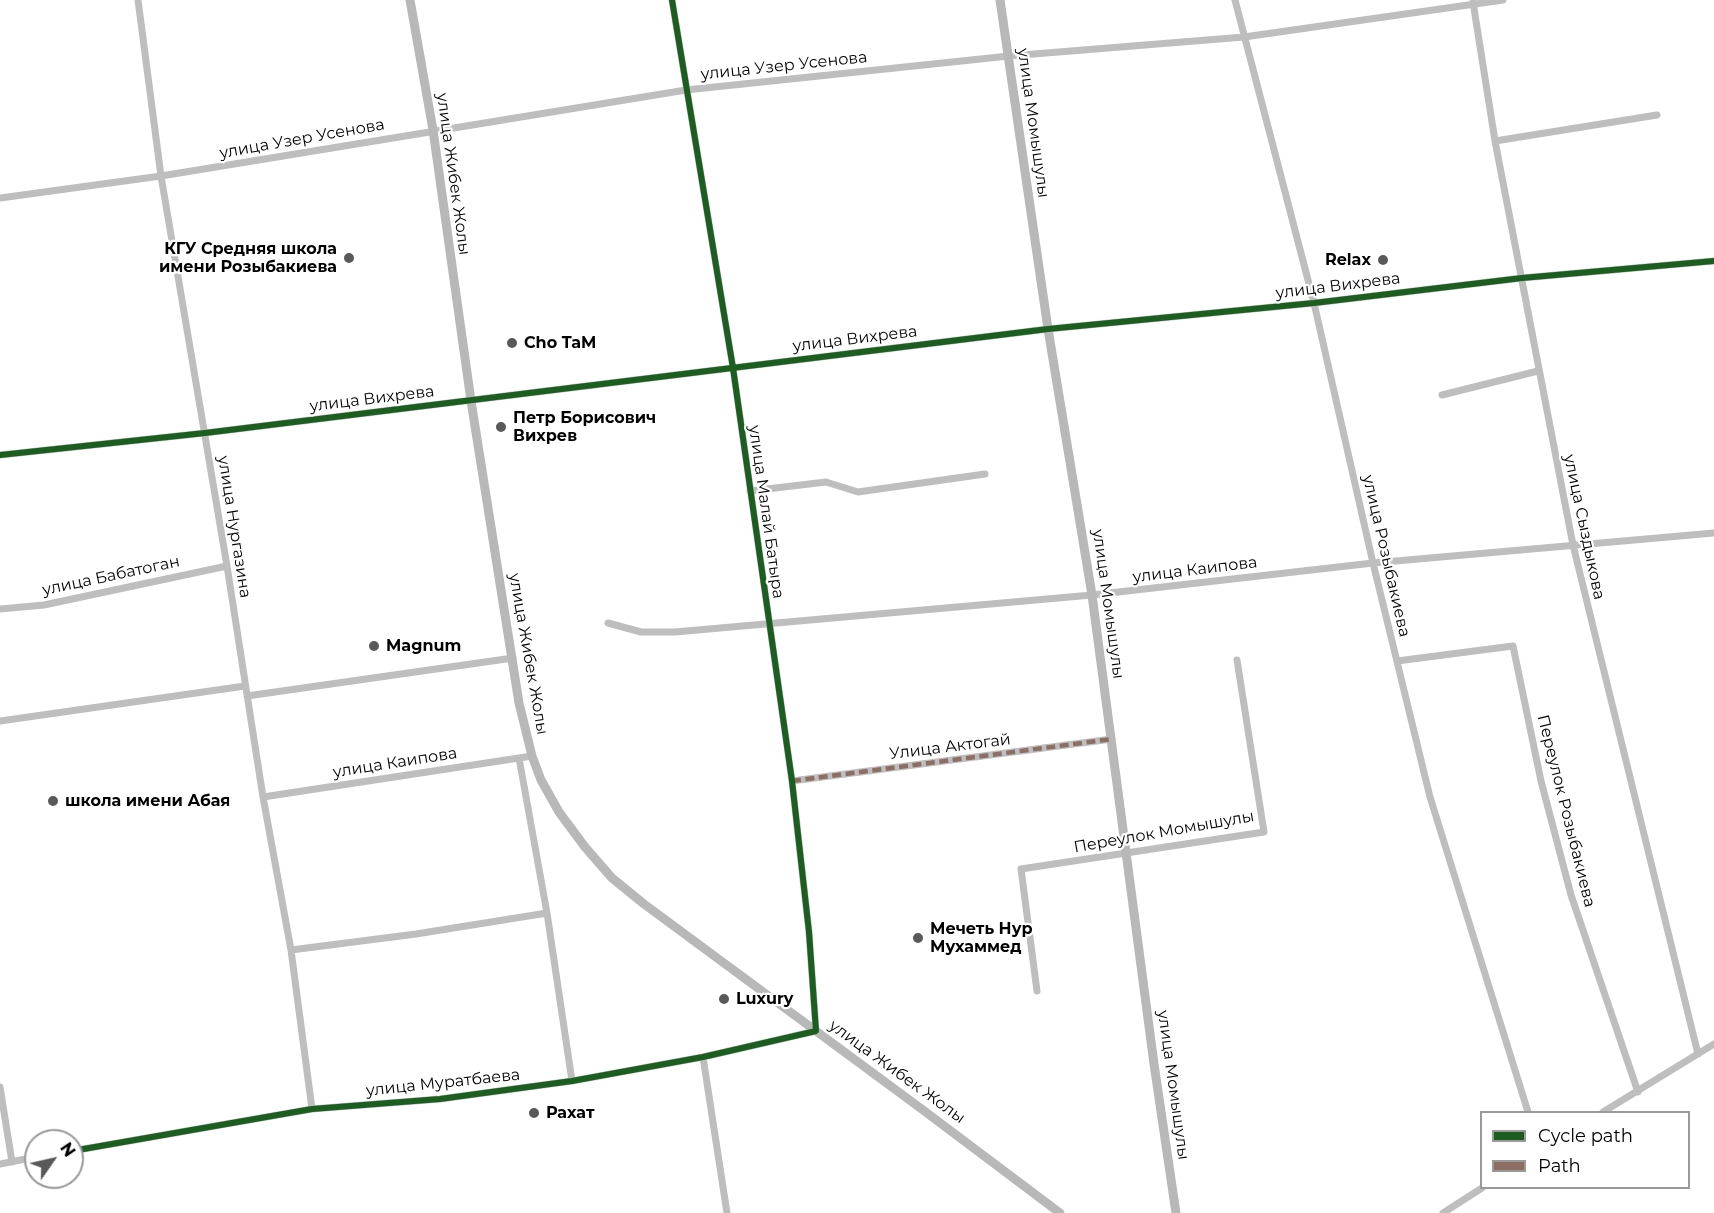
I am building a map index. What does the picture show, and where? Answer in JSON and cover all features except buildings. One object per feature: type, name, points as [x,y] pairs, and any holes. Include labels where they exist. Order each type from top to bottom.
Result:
[{"type":"main road","name":"улица Жибек Жолы","points":[[410,0],[433,130],[471,401],[519,703],[532,756],[541,780],[559,812],[612,878],[1060,1213]]},
{"type":"main road","name":"улица Момышулы","points":[[1000,0],[1048,329],[1092,595],[1176,1213]]},
{"type":"street","name":"улица Нургазина","points":[[138,0],[161,176],[227,566],[263,797],[291,950],[312,1109]]},
{"type":"street","name":"улица Малай Батыра","points":[[672,0],[733,368],[792,781],[809,932],[816,1031]]},
{"type":"street","name":"улица Розыбакиева","points":[[1235,0],[1314,303],[1373,563],[1430,797],[1527,1111]]},
{"type":"street","name":"улица Узер Усенова","points":[[0,198],[161,176],[686,90],[1009,56],[1244,37],[1473,2],[1503,0]]},
{"type":"street","name":"улица Сыздыкова","points":[[1473,2],[1495,141],[1573,545],[1698,1054]]},
{"type":"street","points":[[1495,141],[1657,115]]},
{"type":"street","name":"улица Вихрева","points":[[0,455],[205,433],[1048,329],[1314,303],[1522,278],[1714,261]]},
{"type":"street","points":[[1443,395],[1538,371]]},
{"type":"street","points":[[750,491],[826,482],[858,492],[985,474]]},
{"type":"street","name":"улица Каипова","points":[[608,623],[641,632],[675,632],[1092,595],[1373,563],[1714,533]]},
{"type":"street","name":"улица Бабатоган","points":[[0,609],[44,605],[227,566]]},
{"type":"street","name":"Переулок Розыбакиева","points":[[1398,661],[1513,646],[1541,781],[1570,895],[1638,1092]]},
{"type":"street","points":[[247,696],[513,658]]},
{"type":"street","name":"Переулок Момышулы","points":[[1037,991],[1021,869],[1264,832],[1237,660]]},
{"type":"street","points":[[0,721],[245,686]]},
{"type":"street","name":"Улица Актогай","points":[[792,781],[1112,739]]},
{"type":"street","name":"улица Каипова","points":[[263,797],[532,756]]},
{"type":"street","points":[[519,758],[547,913],[572,1081]]},
{"type":"street","points":[[291,950],[416,934],[547,913]]},
{"type":"street","name":"улица Муратбаева","points":[[84,1149],[312,1109],[440,1099],[572,1081],[703,1056],[816,1031]]},
{"type":"street","points":[[1606,1111],[1714,1044]]},
{"type":"street","points":[[703,1056],[727,1213]]},
{"type":"street","points":[[0,1087],[12,1162]]},
{"type":"street","points":[[0,1164],[24,1160]]},
{"type":"street","points":[[1443,1213],[1480,1189]]},
{"type":"marked path","points":[[792,781],[1112,739]]},
{"type":"cycle path","points":[[84,1149],[312,1109],[440,1099],[572,1081],[703,1057],[816,1031],[809,932],[792,781],[733,368],[672,0]]},
{"type":"cycle path","points":[[0,455],[205,433],[1048,329],[1314,303],[1522,278],[1714,261]]},
{"type":"place","name":"КГУ Средняя школа имени Розыбакиева","points":[[349,258]]},
{"type":"place","name":"Relax","points":[[1383,260]]},
{"type":"place","name":"Cho TaM","points":[[512,343]]},
{"type":"place","name":"Петр Борисович Вихрев","points":[[501,427]]},
{"type":"place","name":"Magnum","points":[[374,646]]},
{"type":"place","name":"школа имени Абая","points":[[53,801]]},
{"type":"place","name":"Мечеть Нур Мухаммед","points":[[918,938]]},
{"type":"place","name":"Luxury","points":[[724,999]]},
{"type":"place","name":"Рахат","points":[[534,1113]]}]
